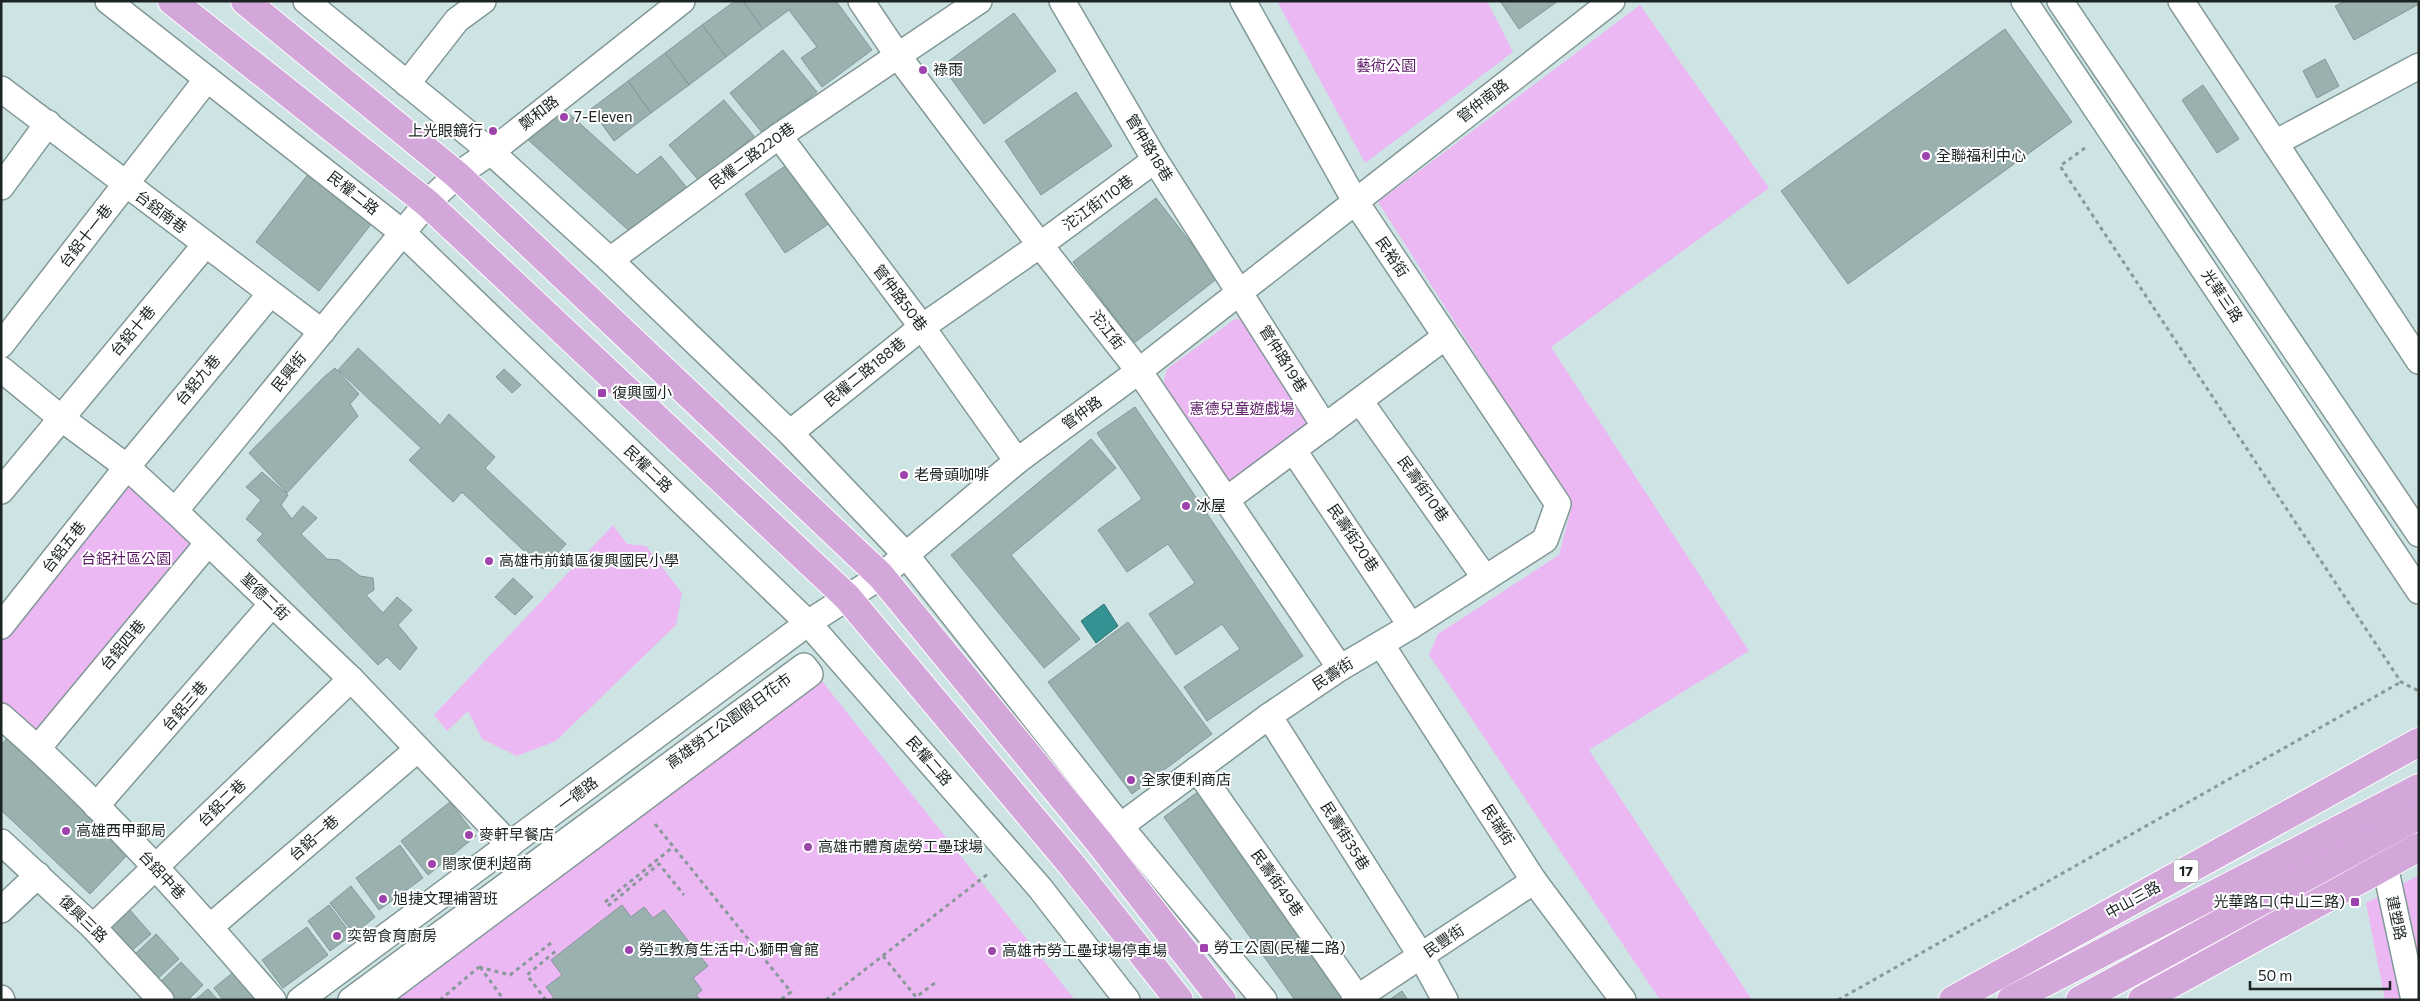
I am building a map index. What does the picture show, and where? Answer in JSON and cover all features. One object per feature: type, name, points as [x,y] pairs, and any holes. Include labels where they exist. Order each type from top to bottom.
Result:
[{"type":"main road","points":[[172,1],[427,203],[847,597],[1071,864],[1179,1000]]},
{"type":"main road","points":[[245,1],[457,175],[881,576],[1099,842],[1222,1000]]},
{"type":"main road","name":"中山三路","points":[[1953,1000],[2419,742]]},
{"type":"main road","name":"17","points":[[2011,1000],[2419,788]]},
{"type":"main road","points":[[2080,1000],[2419,815]]},
{"type":"main road","points":[[2142,1000],[2419,847]]},
{"type":"street","name":"民權二路","points":[[108,1],[403,232],[808,623],[1040,888],[1127,1000]]},
{"type":"street","points":[[407,84],[457,20],[483,1]]},
{"type":"street","name":"鄭和路","points":[[403,232],[427,203],[457,175],[491,152],[682,1]]},
{"type":"street","name":"沱江街","points":[[862,1],[898,56],[1040,245],[1139,371],[1340,668]]},
{"type":"street","name":"民權二路220巷","points":[[610,260],[779,136],[980,1]]},
{"type":"street","name":"管仲路18巷","points":[[1062,1],[1155,160],[1240,291]]},
{"type":"street","name":"民裕街","points":[[1243,1],[1355,201],[1558,504]]},
{"type":"street","name":"管仲南路","points":[[1355,201],[1612,1]]},
{"type":"street","name":"光華三路","points":[[2024,1],[2419,591]]},
{"type":"street","name":"光華三路","points":[[2060,1],[2419,534]]},
{"type":"street","points":[[2180,1],[2419,361]]},
{"type":"street","points":[[312,3],[491,152],[610,260],[790,433],[906,555],[1120,826],[1264,1000]]},
{"type":"street","points":[[2275,143],[2419,66]]},
{"type":"street","name":"台鋁十一巷","points":[[1,345],[207,78]]},
{"type":"street","name":"台鋁南巷","points":[[1,90],[48,123],[125,185],[322,332]]},
{"type":"street","points":[[1,187],[48,123]]},
{"type":"street","name":"管仲路50巷","points":[[779,136],[922,327],[1017,461]]},
{"type":"street","name":"沱江街110巷","points":[[1040,245],[1155,160]]},
{"type":"street","name":"管仲路","points":[[808,623],[881,576],[1017,461],[1139,371],[1355,201]]},
{"type":"street","name":"民興街","points":[[175,511],[403,232]]},
{"type":"street","name":"台鋁十巷","points":[[1,491],[205,245]]},
{"type":"street","name":"民權二路188巷","points":[[790,433],[922,327],[1040,245]]},
{"type":"street","name":"管仲路19巷","points":[[1240,291],[1325,427]]},
{"type":"street","name":"台鋁九巷","points":[[127,467],[270,294]]},
{"type":"street","points":[[1226,500],[1446,337]]},
{"type":"street","name":"聖德二街","points":[[1,369],[61,418],[127,467],[175,511],[351,680],[510,845]]},
{"type":"street","name":"民壽街10巷","points":[[1360,401],[1485,578]]},
{"type":"street","name":"民壽街20巷","points":[[1294,451],[1412,626]]},
{"type":"street","name":"台鋁五巷","points":[[1,626],[127,467]]},
{"type":"street","name":"民壽街","points":[[1099,842],[1269,716],[1340,668],[1412,626],[1545,540],[1558,504]]},
{"type":"street","name":"台鋁四巷","points":[[38,748],[208,542]]},
{"type":"street","name":"台鋁三巷","points":[[96,806],[272,604]]},
{"type":"street","name":"一德路","points":[[300,1000],[808,623]]},
{"type":"street","name":"民瑞街","points":[[1381,644],[1534,881],[1622,1000]]},
{"type":"street","name":"高雄勞工公園假日花市","points":[[351,1000],[804,666],[810,674],[374,1000]]},
{"type":"street","name":"台鋁二巷","points":[[93,927],[351,680]]},
{"type":"street","name":"台鋁中巷","points":[[1,716],[38,748],[156,868],[273,1000]]},
{"type":"street","name":"民壽街35巷","points":[[1269,716],[1421,956],[1445,1000]]},
{"type":"street","name":"台鋁一巷","points":[[210,927],[418,749]]},
{"type":"street","name":"民壽街49巷","points":[[1197,769],[1355,998]]},
{"type":"street","name":"復興三路","points":[[1,842],[93,927],[161,1000]]},
{"type":"street","name":"建塑路","points":[[2384,866],[2414,1000]]},
{"type":"street","points":[[1,910],[38,875]]},
{"type":"street","name":"民豐街","points":[[1355,998],[1534,881]]},
{"type":"path","points":[[2085,148],[2060,166],[2401,682],[2419,691]]},
{"type":"path","points":[[1838,1000],[2401,682]]},
{"type":"path","points":[[655,824],[791,992],[779,999]]},
{"type":"path","points":[[605,902],[674,847]]},
{"type":"path","points":[[608,906],[659,864],[684,895]]},
{"type":"path","points":[[826,1000],[989,873]]},
{"type":"path","points":[[479,967],[510,975],[551,943]]},
{"type":"path","points":[[544,1000],[528,975],[557,950]]},
{"type":"path","points":[[883,956],[916,997],[935,982]]},
{"type":"path","points":[[440,1000],[479,967]]},
{"type":"path","points":[[479,967],[504,1000]]},
{"type":"green space","name":"藝術公園","points":[[1277,1],[1487,1],[1513,52],[1365,163]]},
{"type":"green space","points":[[1640,5],[1769,188],[1551,347],[1749,651],[1589,750],[1752,1000],[1660,1000],[1429,655],[1438,634],[1559,555],[1572,505],[1378,202]]},
{"type":"green space","name":"憲德兒童遊戲場","points":[[1235,319],[1248,320],[1313,420],[1226,485],[1163,384],[1167,369]]},
{"type":"green space","name":"台鋁社區公園","points":[[128,486],[197,544],[36,738],[1,705],[1,642]]},
{"type":"green space","points":[[613,525],[627,544],[646,546],[682,593],[676,625],[556,741],[517,756],[482,739],[468,711],[447,731],[434,715]]},
{"type":"green space","points":[[818,676],[1075,1000],[370,1000]]},
{"type":"green space","points":[[2419,875],[2419,1000],[2385,1000],[2366,903]]},
{"type":"water","points":[[1104,604],[1118,626],[1096,643],[1081,621]]},
{"type":"building","points":[[735,1],[743,1],[763,29],[726,57],[702,25]]},
{"type":"building","points":[[743,1],[836,1],[872,50],[822,87],[801,58],[817,47],[789,10],[763,29]]},
{"type":"building","points":[[1500,1],[1558,1],[1519,29]]},
{"type":"building","points":[[2345,1],[2419,1],[2419,4],[2354,40],[2335,6]]},
{"type":"building","points":[[1014,13],[1056,71],[984,124],[942,66]]},
{"type":"building","points":[[702,25],[726,57],[689,85],[665,53]]},
{"type":"building","name":"全聯福利中心","points":[[2005,29],[2072,122],[1848,284],[1781,191]]},
{"type":"building","points":[[783,50],[817,92],[764,135],[730,93]]},
{"type":"building","points":[[665,53],[689,85],[651,113],[628,81]]},
{"type":"building","points":[[2325,59],[2339,86],[2317,98],[2303,71]]},
{"type":"building","points":[[628,81],[651,113],[614,141],[591,109]]},
{"type":"building","points":[[2203,85],[2239,139],[2217,153],[2182,100]]},
{"type":"building","points":[[1076,92],[1112,146],[1041,195],[1005,141]]},
{"type":"building","points":[[724,100],[754,136],[699,181],[669,145]]},
{"type":"building","points":[[556,102],[637,175],[661,156],[692,194],[636,237],[525,137]]},
{"type":"building","points":[[795,159],[836,219],[785,253],[745,194]]},
{"type":"building","points":[[309,173],[372,223],[319,291],[256,242]]},
{"type":"building","points":[[1156,198],[1218,278],[1134,343],[1073,262]]},
{"type":"building","points":[[358,348],[440,425],[449,414],[495,457],[485,468],[566,544],[543,569],[462,492],[453,502],[409,460],[421,448],[338,370]]},
{"type":"building","points":[[335,368],[359,394],[350,404],[358,416],[287,493],[249,453]]},
{"type":"building","points":[[504,369],[521,385],[512,393],[496,377]]},
{"type":"building","points":[[1135,407],[1303,656],[1207,721],[1184,687],[1240,649],[1222,624],[1176,655],[1149,614],[1195,583],[1168,544],[1127,572],[1098,530],[1142,499],[1097,433]]},
{"type":"building","points":[[1091,439],[1116,468],[1011,555],[1080,639],[1044,668],[951,555]]},
{"type":"building","points":[[262,472],[288,495],[281,505],[292,519],[303,506],[317,518],[301,534],[327,559],[339,560],[360,576],[373,578],[374,590],[366,595],[383,613],[397,597],[412,610],[398,625],[417,648],[400,670],[387,657],[378,665],[257,540],[263,534],[246,519],[261,500],[246,487]]},
{"type":"building","points":[[513,578],[533,597],[515,615],[495,597]]},
{"type":"building","points":[[1128,622],[1212,734],[1132,794],[1048,682]]},
{"type":"building","name":"高雄西甲郵局","points":[[9,736],[131,851],[90,894],[1,810],[1,745]]},
{"type":"building","points":[[1199,791],[1347,997],[1343,1000],[1295,1000],[1164,817]]},
{"type":"building","points":[[450,802],[476,836],[428,875],[401,841]]},
{"type":"building","points":[[400,845],[423,878],[379,910],[356,878]]},
{"type":"building","points":[[351,886],[375,917],[354,934],[330,903]]},
{"type":"building","points":[[329,905],[352,935],[330,951],[308,921]]},
{"type":"building","name":"勞工教育生活中心獅甲會館","points":[[622,905],[631,917],[644,907],[653,918],[664,910],[708,966],[693,978],[702,990],[696,995],[700,1000],[551,1000],[554,998],[546,987],[562,975],[551,960]]},
{"type":"building","points":[[129,909],[151,934],[128,954],[106,930]]},
{"type":"building","points":[[307,927],[328,955],[283,988],[262,960]]},
{"type":"building","points":[[156,934],[179,959],[153,983],[131,958]]},
{"type":"building","points":[[181,962],[203,985],[188,1000],[170,1000],[157,985]]},
{"type":"building","points":[[241,966],[259,1000],[223,1000],[214,988]]},
{"type":"building","points":[[208,989],[218,1000],[195,1000]]},
{"type":"building","points":[[1402,991],[1408,1000],[1389,1000]]},
{"type":"place","name":"祿雨","points":[[923,70]]},
{"type":"place","name":"7-Eleven","points":[[564,117]]},
{"type":"place","name":"上光眼鏡行","points":[[493,131]]},
{"type":"place","name":"全聯福利中心","points":[[1926,156]]},
{"type":"place","name":"復興國小","points":[[602,393]]},
{"type":"place","name":"老骨頭咖啡","points":[[904,475]]},
{"type":"place","name":"冰屋","points":[[1186,506]]},
{"type":"place","name":"高雄市前鎮區復興國民小學","points":[[489,561]]},
{"type":"place","name":"全家便利商店","points":[[1131,780]]},
{"type":"place","name":"高雄西甲郵局","points":[[66,831]]},
{"type":"place","name":"麥軒早餐店","points":[[469,835]]},
{"type":"place","name":"高雄市體育處勞工壘球場","points":[[808,847]]},
{"type":"place","name":"閤家便利超商","points":[[432,864]]},
{"type":"place","name":"旭捷文理補習班","points":[[383,899]]},
{"type":"place","name":"光華路口(中山三路)","points":[[2355,902]]},
{"type":"place","name":"奕哿食育廚房","points":[[337,936]]},
{"type":"place","name":"勞工公園(民權二路)","points":[[1204,948]]},
{"type":"place","name":"勞工教育生活中心獅甲會館","points":[[629,950]]},
{"type":"place","name":"高雄市勞工壘球場停車場","points":[[992,951]]}]
